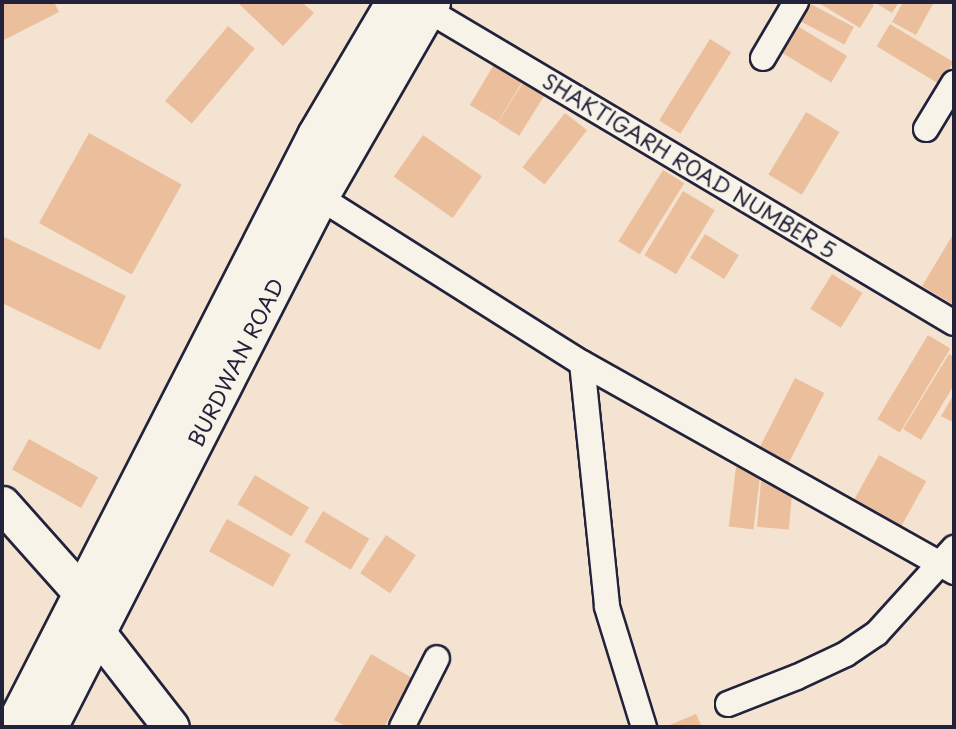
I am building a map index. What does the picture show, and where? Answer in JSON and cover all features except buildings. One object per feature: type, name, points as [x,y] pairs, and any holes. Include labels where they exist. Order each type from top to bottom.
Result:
[{"type":"main road","name":"BURDWAN ROAD","points":[[15,727],[83,595],[170,457],[319,197],[417,4]]},
{"type":"main road","name":"BURDWAN ROAD","points":[[48,727],[97,632],[170,457],[317,136],[417,4]]},
{"type":"street","points":[[763,58],[796,2]]},
{"type":"street","name":"SHAKTIGARH ROAD NUMBER 5","points":[[417,4],[954,323]]},
{"type":"street","points":[[926,130],[954,83]]},
{"type":"street","points":[[319,197],[582,363],[950,562],[877,633],[846,654],[728,704]]},
{"type":"street","points":[[582,363],[607,607],[644,727]]},
{"type":"street","points":[[2,504],[83,595]]},
{"type":"street","points":[[97,632],[171,727]]},
{"type":"street","points":[[402,727],[437,658]]}]
